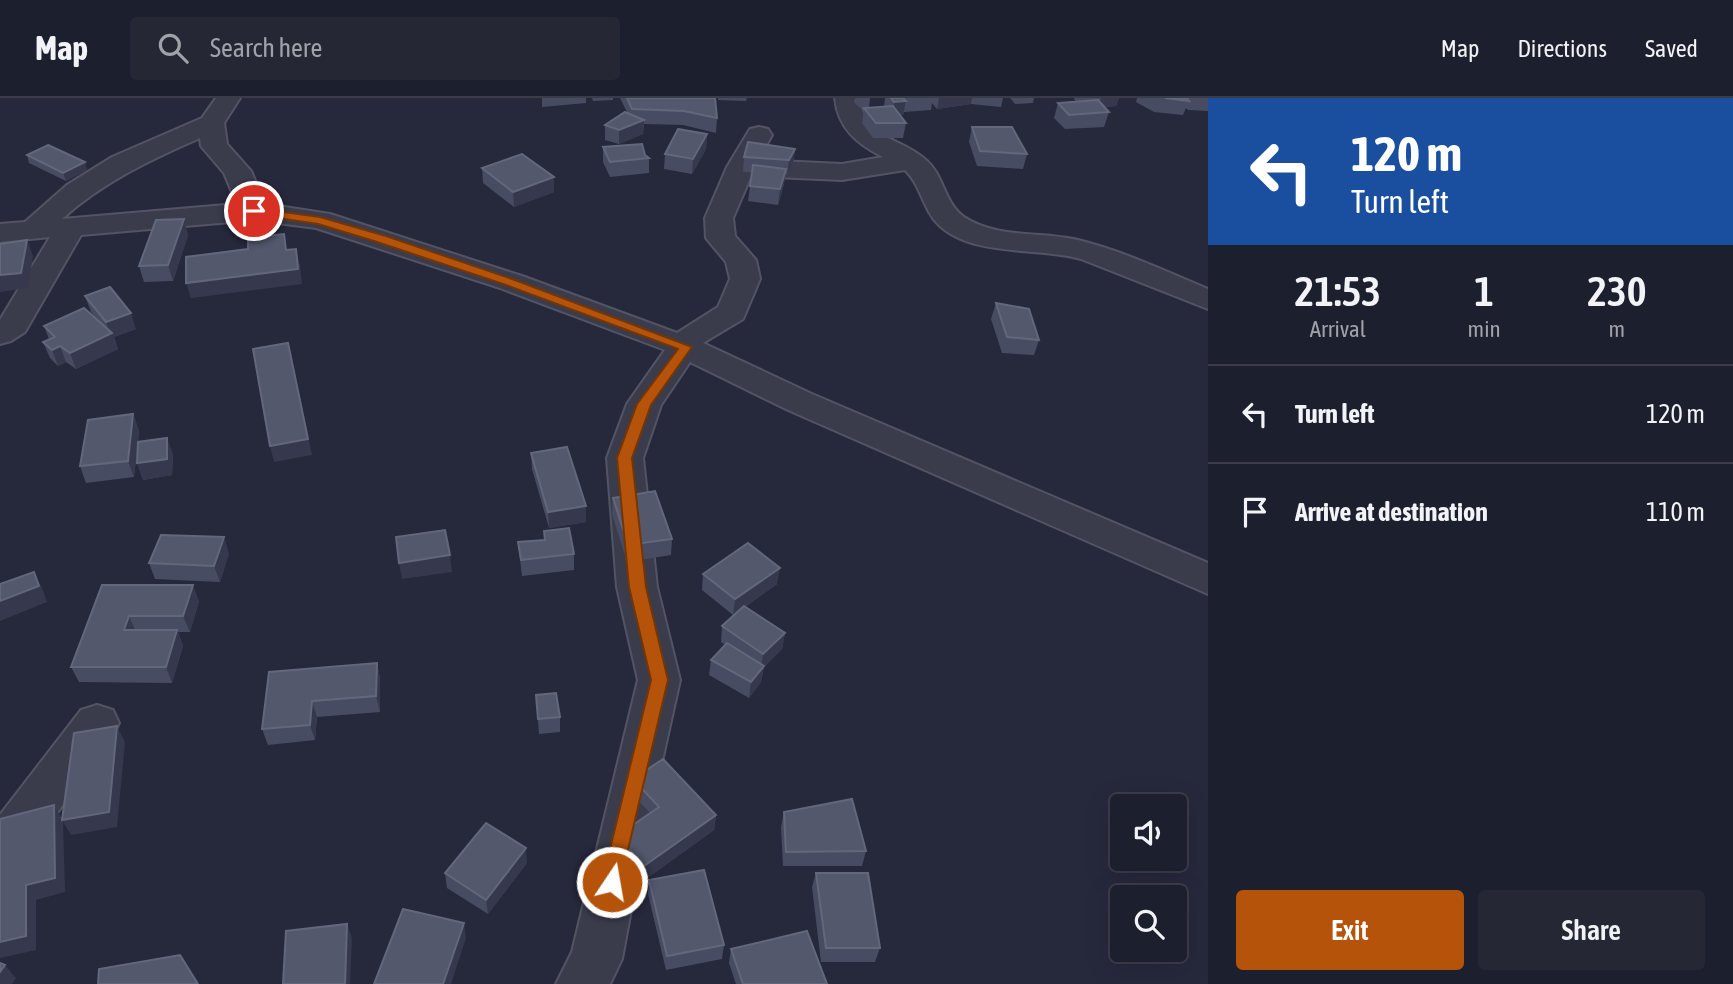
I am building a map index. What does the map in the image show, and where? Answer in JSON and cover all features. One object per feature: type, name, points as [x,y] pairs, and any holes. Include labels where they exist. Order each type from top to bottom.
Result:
[{"type":"street","points":[[33,230],[77,191],[122,163],[211,122],[228,98]]},
{"type":"street","points":[[847,98],[847,109],[858,129],[873,144],[911,161],[922,170],[938,205],[948,219],[976,233],[1073,248],[1139,271],[1208,300]]},
{"type":"street","points":[[211,122],[214,146],[237,172],[254,211]]},
{"type":"street","points":[[582,984],[596,959],[617,856],[659,680],[637,587],[625,458],[644,404],[692,335],[732,312],[745,279],[741,260],[722,238],[719,218],[741,167],[759,135]]},
{"type":"street","points":[[741,167],[842,172],[911,161]]},
{"type":"street","points":[[0,233],[254,211],[320,220],[511,282],[686,347],[800,402],[1208,579]]},
{"type":"street","points":[[0,334],[14,325],[71,226]]},
{"type":"street","points":[[0,846],[13,835],[97,723]]},
{"type":"building","points":[[627,98],[715,98],[717,118],[684,111],[632,109]]},
{"type":"building","points":[[891,98],[903,98],[906,101],[894,102]]},
{"type":"building","points":[[1165,98],[1187,98],[1189,101]]},
{"type":"building","points":[[1098,100],[1109,112],[1069,115],[1058,103]]},
{"type":"building","points":[[893,106],[906,123],[876,123],[864,108]]},
{"type":"building","points":[[625,112],[644,120],[619,130],[605,125]]},
{"type":"building","points":[[972,127],[1012,127],[1027,154],[980,151]]},
{"type":"building","points":[[678,129],[707,134],[693,159],[665,154]]},
{"type":"building","points":[[748,142],[795,149],[789,160],[744,157]]},
{"type":"building","points":[[642,144],[645,155],[649,158],[610,162],[603,147]]},
{"type":"building","points":[[48,145],[85,162],[63,173],[27,155]]},
{"type":"building","points":[[522,154],[554,177],[513,192],[482,168]]},
{"type":"building","points":[[753,165],[786,169],[780,189],[750,186]]},
{"type":"building","points":[[184,219],[168,265],[139,266],[156,220]]},
{"type":"building","points":[[284,234],[286,250],[296,249],[298,269],[186,283],[186,257],[248,249],[248,238]]},
{"type":"building","points":[[27,240],[21,273],[0,275],[0,244]]},
{"type":"building","points":[[110,287],[131,313],[106,322],[85,296]]},
{"type":"building","points":[[996,303],[1029,309],[1039,340],[1007,337]]},
{"type":"building","points":[[84,308],[112,333],[70,353],[60,346],[52,350],[43,342],[55,337],[44,326]]},
{"type":"building","points":[[288,343],[308,439],[270,446],[253,349]]},
{"type":"building","points":[[133,414],[128,461],[80,466],[88,420]]},
{"type":"building","points":[[167,438],[167,459],[137,463],[138,442]]},
{"type":"building","points":[[567,447],[586,506],[548,512],[531,453]]},
{"type":"building","points":[[655,491],[672,539],[628,545],[613,498]]},
{"type":"building","points":[[569,528],[574,554],[521,560],[518,542],[545,540],[544,531]]},
{"type":"building","points":[[445,530],[450,555],[399,563],[396,537]]},
{"type":"building","points":[[161,535],[224,537],[214,566],[149,563]]},
{"type":"building","points":[[748,543],[780,568],[735,599],[703,574]]},
{"type":"building","points":[[34,572],[39,586],[0,601],[0,584]]},
{"type":"building","points":[[102,585],[193,585],[183,616],[129,616],[124,630],[177,630],[166,667],[71,667]]},
{"type":"building","points":[[744,606],[785,633],[763,654],[722,626]]},
{"type":"building","points":[[727,643],[764,666],[751,682],[711,660]]},
{"type":"building","points":[[377,663],[376,696],[312,701],[310,725],[262,729],[269,672]]},
{"type":"building","points":[[556,693],[560,717],[538,719],[536,695]]},
{"type":"building","points":[[117,726],[109,812],[62,820],[74,733]]},
{"type":"building","points":[[663,759],[716,815],[644,866],[617,836],[659,807],[633,779]]},
{"type":"building","points":[[852,799],[866,851],[786,852],[784,812]]},
{"type":"building","points":[[54,805],[55,878],[26,885],[26,936],[0,942],[0,819]]},
{"type":"building","points":[[486,823],[526,848],[486,900],[445,873]]},
{"type":"building","points":[[704,870],[724,945],[667,956],[649,880]]},
{"type":"building","points":[[816,873],[868,873],[880,948],[826,948]]},
{"type":"building","points":[[403,909],[464,923],[443,984],[374,984]]},
{"type":"building","points":[[347,924],[345,984],[283,984],[286,931]]},
{"type":"building","points":[[807,931],[827,984],[743,984],[731,949]]},
{"type":"building","points":[[180,955],[198,984],[98,984],[99,969]]},
{"type":"route","points":[[254,211],[320,220],[382,239],[511,282],[686,347],[644,404],[625,458],[637,587],[659,680],[612,882]]}]
